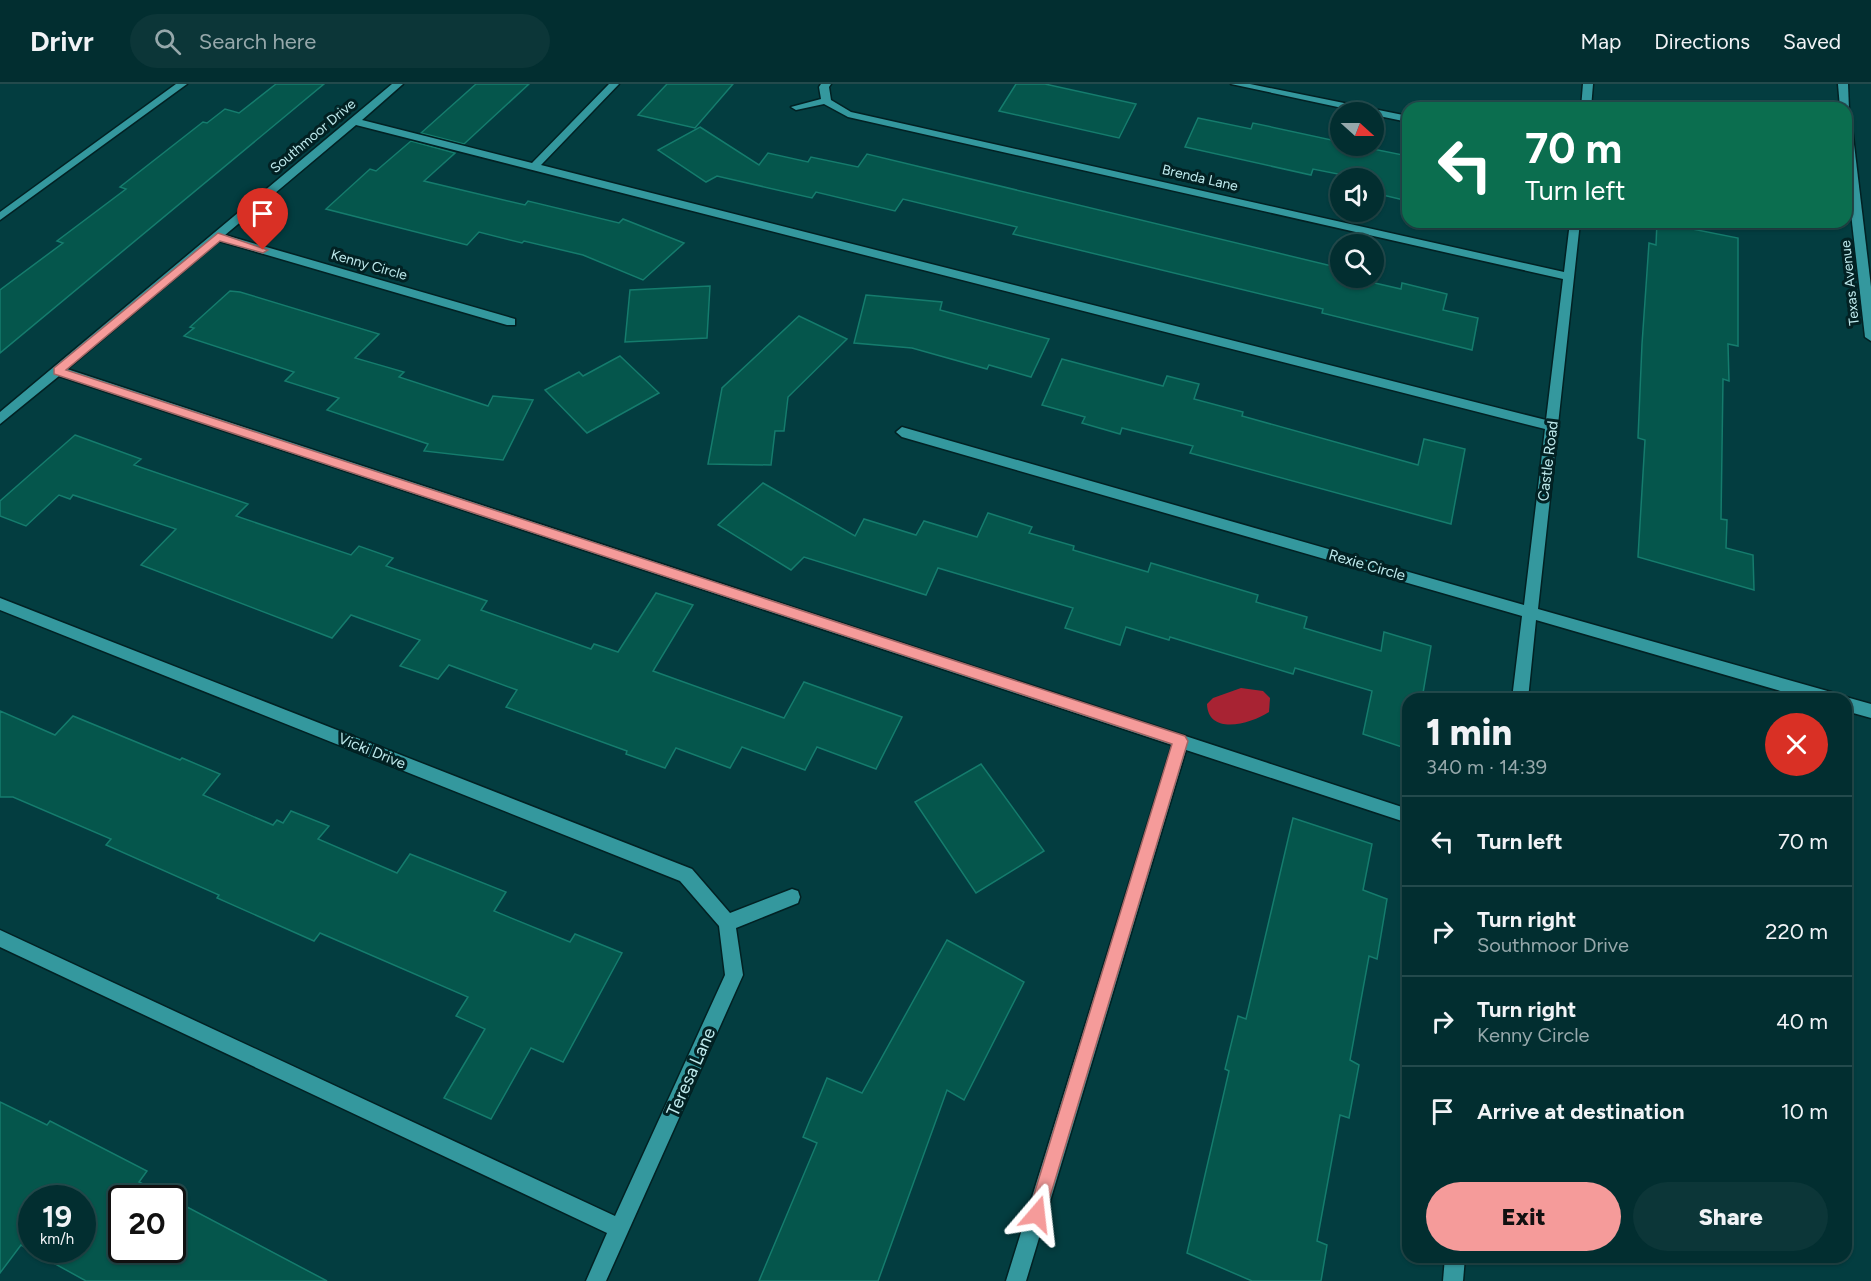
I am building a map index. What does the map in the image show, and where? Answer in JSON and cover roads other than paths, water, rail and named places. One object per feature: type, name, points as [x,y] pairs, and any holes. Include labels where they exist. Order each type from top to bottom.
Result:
[{"type":"street","points":[[0,217],[182,84]]},
{"type":"street","name":"Southmoor Drive","points":[[0,419],[398,84]]},
{"type":"street","points":[[534,167],[614,84]]},
{"type":"street","points":[[796,107],[826,101],[824,87],[826,84]]},
{"type":"street","points":[[1236,84],[1402,118]]},
{"type":"street","points":[[1586,102],[1588,84]]},
{"type":"street","points":[[1843,84],[1844,102]]},
{"type":"street","name":"Brenda Lane","points":[[826,101],[848,114],[1570,277]]},
{"type":"street","points":[[354,121],[1552,426]]},
{"type":"street","name":"Texas Avenue","points":[[1852,171],[1871,337]]},
{"type":"street","name":"Castle Road","points":[[1521,693],[1574,228]]},
{"type":"street","name":"Kenny Circle","points":[[218,237],[511,322]]},
{"type":"street","points":[[58,371],[1402,814]]},
{"type":"street","name":"Rexie Circle","points":[[902,432],[1810,693]]},
{"type":"street","name":"Vicki Drive","points":[[0,604],[686,875],[727,922]]},
{"type":"street","points":[[1852,706],[1871,711]]},
{"type":"street","points":[[1016,1281],[1180,741]]},
{"type":"street","points":[[727,922],[792,897]]},
{"type":"street","name":"Teresa Lane","points":[[596,1281],[734,975],[727,922]]},
{"type":"street","points":[[0,938],[621,1229]]},
{"type":"street","points":[[1453,1281],[1454,1263]]}]
